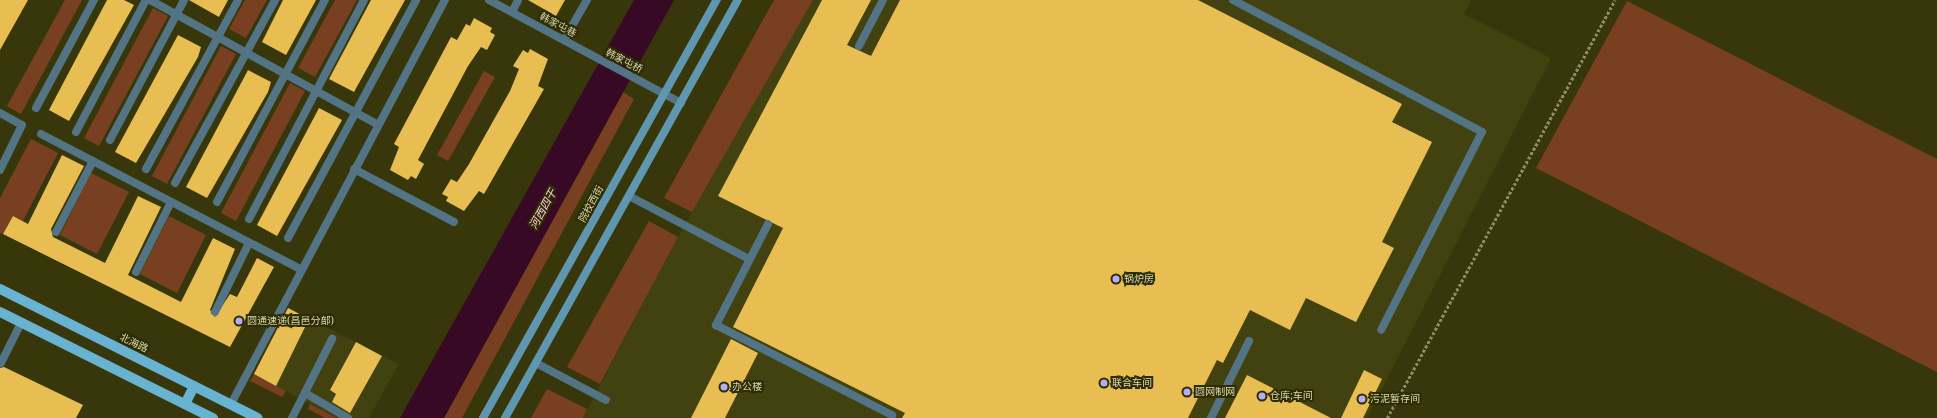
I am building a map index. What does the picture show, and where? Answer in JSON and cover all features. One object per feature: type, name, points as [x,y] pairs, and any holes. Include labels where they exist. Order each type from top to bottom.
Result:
[{"type":"main road","name":"院校西街","points":[[483,418],[717,0]]},
{"type":"main road","points":[[505,418],[738,0]]},
{"type":"main road","name":"北海路","points":[[0,289],[258,418]]},
{"type":"main road","points":[[0,312],[213,418]]},
{"type":"main road","points":[[185,404],[194,386]]},
{"type":"street","points":[[36,108],[94,0]]},
{"type":"street","points":[[76,132],[146,0]]},
{"type":"street","points":[[150,0],[378,125]]},
{"type":"street","points":[[110,140],[184,0]]},
{"type":"street","points":[[146,169],[238,0]]},
{"type":"street","points":[[175,183],[275,0]]},
{"type":"street","points":[[217,202],[325,0]]},
{"type":"street","points":[[249,219],[364,0]]},
{"type":"street","points":[[288,238],[416,0]]},
{"type":"street","points":[[231,404],[300,269],[445,0]]},
{"type":"street","name":"韩家屯巷","points":[[489,0],[597,58]]},
{"type":"street","points":[[512,12],[518,0]]},
{"type":"street","points":[[564,40],[587,0]]},
{"type":"street","points":[[859,46],[883,0]]},
{"type":"street","points":[[1233,0],[1482,132],[1381,330]]},
{"type":"street","name":"韩家屯桥","points":[[597,58],[665,93]]},
{"type":"street","points":[[665,93],[681,103]]},
{"type":"street","points":[[0,113],[22,125],[0,170]]},
{"type":"street","points":[[40,134],[300,269]]},
{"type":"street","points":[[56,232],[93,161]]},
{"type":"street","points":[[354,169],[454,222]]},
{"type":"street","points":[[629,196],[749,259]]},
{"type":"street","points":[[136,272],[171,202]]},
{"type":"street","points":[[768,224],[716,325],[892,415]]},
{"type":"street","points":[[215,312],[249,243]]},
{"type":"street","points":[[1,363],[21,323]]},
{"type":"street","points":[[292,418],[332,339]]},
{"type":"street","points":[[1211,418],[1249,341]]},
{"type":"street","points":[[536,363],[606,400]]},
{"type":"street","points":[[305,394],[348,418]]},
{"type":"path","points":[[1387,418],[1615,0]]},
{"type":"shaded area","points":[[65,0],[82,0],[21,114],[7,106]]},
{"type":"shaded area","points":[[245,0],[267,0],[246,38],[229,29]]},
{"type":"shaded area","points":[[335,0],[357,0],[315,77],[298,68]]},
{"type":"shaded area","points":[[774,0],[813,0],[692,212],[664,198]]},
{"type":"shaded area","points":[[813,0],[1471,0],[1464,14],[1551,58],[1367,418],[583,418],[678,237]]},
{"type":"shaded area","points":[[1627,1],[1937,159],[1937,372],[1536,168]]},
{"type":"shaded area","points":[[153,8],[168,16],[99,146],[84,138]]},
{"type":"shaded area","points":[[221,46],[236,54],[167,184],[152,176]]},
{"type":"shaded area","points":[[484,71],[495,77],[448,161],[437,155]]},
{"type":"shaded area","points":[[290,83],[305,91],[236,221],[221,213]]},
{"type":"shaded area","points":[[623,92],[634,99],[462,418],[444,418]]},
{"type":"shaded area","points":[[31,139],[58,153],[23,221],[13,216],[3,234],[0,233],[0,198]]},
{"type":"shaded area","points":[[91,173],[129,192],[97,254],[60,235]]},
{"type":"shaded area","points":[[169,216],[206,235],[177,293],[140,274]]},
{"type":"shaded area","points":[[649,221],[678,237],[600,384],[567,367]]},
{"type":"shaded area","points":[[288,308],[399,364],[369,418],[337,418],[254,374]]},
{"type":"shaded area","points":[[254,374],[286,391],[282,397],[250,381]]},
{"type":"shaded area","points":[[547,389],[587,409],[583,418],[531,418]]},
{"type":"shaded area","points":[[310,404],[337,418],[325,418],[308,409]]},
{"type":"water","name":"河西四干","points":[[634,0],[674,0],[444,418],[400,418]]},
{"type":"building","points":[[0,0],[28,0],[0,50]]},
{"type":"building","points":[[107,0],[124,0],[134,5],[69,121],[49,110]]},
{"type":"building","points":[[189,0],[228,0],[219,17]]},
{"type":"building","points":[[283,0],[316,0],[286,55],[262,42]]},
{"type":"building","points":[[371,0],[405,0],[354,92],[329,79]]},
{"type":"building","points":[[528,0],[565,0],[556,16]]},
{"type":"building","points":[[822,0],[871,0],[847,45],[871,56],[900,0],[1198,0],[1402,104],[1392,122],[1432,142],[1382,242],[1394,248],[1356,322],[1306,298],[1290,330],[1250,310],[1223,363],[1217,360],[1188,418],[902,418],[905,413],[733,327],[783,228],[718,196]]},
{"type":"building","points":[[474,18],[492,28],[490,32],[495,35],[487,50],[481,47],[468,66],[418,160],[424,164],[416,179],[411,176],[408,180],[390,170],[399,147],[394,144],[451,37],[457,40],[466,24],[470,26]]},
{"type":"building","points":[[178,35],[201,47],[198,57],[136,163],[115,152]]},
{"type":"building","points":[[530,49],[548,59],[538,86],[544,89],[484,194],[479,191],[464,211],[446,201],[448,197],[442,194],[451,179],[457,182],[469,164],[510,91],[519,69],[513,66],[523,50],[528,53]]},
{"type":"building","points":[[248,70],[271,82],[268,92],[207,198],[186,187]]},
{"type":"building","points":[[319,108],[342,120],[277,236],[257,225]]},
{"type":"building","points":[[62,155],[84,166],[51,229],[53,237],[105,263],[138,196],[161,207],[128,275],[181,302],[213,238],[235,249],[210,310],[215,317],[230,294],[237,297],[257,258],[274,267],[230,347],[3,234],[13,216],[28,224]]},
{"type":"building","points":[[288,308],[309,319],[276,386],[254,374]]},
{"type":"building","name":"办公楼","points":[[731,339],[758,353],[725,418],[691,418]]},
{"type":"building","points":[[356,342],[382,356],[350,413],[332,402],[336,394],[330,390]]},
{"type":"building","points":[[4,367],[83,405],[76,418],[0,418],[0,368]]},
{"type":"building","name":"污泥暂存间","points":[[1364,370],[1382,379],[1363,418],[1341,418]]},
{"type":"building","name":"仓库;车间","points":[[1247,375],[1331,418],[1225,418]]},
{"type":"place","name":"锅炉房","points":[[1116,279]]},
{"type":"place","name":"圆通速递(昌邑分部)","points":[[239,321]]},
{"type":"place","name":"联合车间","points":[[1104,383]]},
{"type":"place","name":"办公楼","points":[[724,387]]},
{"type":"place","name":"圆网制网","points":[[1187,392]]},
{"type":"place","name":"仓库;车间","points":[[1262,396]]},
{"type":"place","name":"污泥暂存间","points":[[1362,399]]}]
